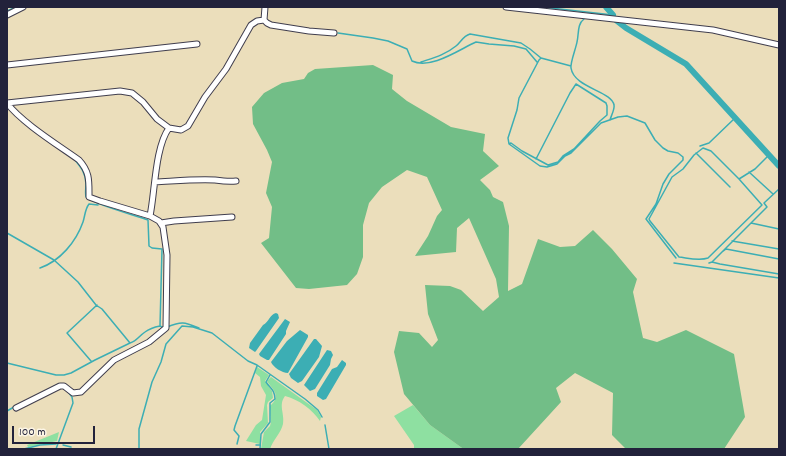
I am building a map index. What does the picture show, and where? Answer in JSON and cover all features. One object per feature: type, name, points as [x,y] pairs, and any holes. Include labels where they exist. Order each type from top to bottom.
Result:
[{"type":"street","points":[[7,14],[23,7]]},
{"type":"street","points":[[264,20],[266,7]]},
{"type":"street","points":[[506,7],[713,30],[779,45]]},
{"type":"street","points":[[7,103],[120,91],[132,93],[143,102],[157,119],[169,128],[180,130],[188,126],[205,97],[238,50],[251,25],[257,21],[264,20],[266,23],[272,25],[309,31],[334,33]]},
{"type":"street","points":[[7,66],[197,44]]},
{"type":"street","points":[[7,103],[13,110],[79,160],[86,167],[89,182],[89,197],[150,216],[161,223],[165,236],[167,256],[166,328],[149,342],[114,360],[81,392],[73,393],[64,386],[60,386],[16,408]]},
{"type":"street","points":[[150,216],[161,146],[164,135],[169,128]]},
{"type":"street","points":[[155,182],[216,180],[228,182],[236,181]]},
{"type":"street","points":[[161,223],[232,217]]},
{"type":"green space","points":[[373,65],[393,75],[392,89],[407,101],[451,127],[485,134],[483,151],[499,166],[480,180],[490,190],[493,197],[503,202],[509,226],[508,291],[522,284],[538,239],[560,247],[575,246],[593,230],[612,249],[637,279],[633,292],[643,338],[657,342],[686,330],[734,354],[745,417],[724,449],[626,449],[612,435],[613,393],[575,373],[556,388],[561,402],[518,449],[462,448],[430,425],[404,394],[394,352],[399,331],[419,333],[432,347],[438,340],[428,314],[425,285],[450,286],[461,290],[483,311],[499,297],[496,279],[469,218],[457,228],[456,252],[415,256],[428,236],[437,216],[442,210],[427,177],[407,170],[382,187],[369,203],[363,225],[363,257],[357,274],[347,285],[309,289],[296,288],[261,243],[269,238],[272,207],[266,193],[272,162],[253,124],[252,107],[264,93],[282,83],[304,79],[308,73],[315,69]]},
{"type":"green space","points":[[257,367],[269,375],[265,381],[272,391],[273,398],[267,405],[268,423],[260,432],[260,444],[246,441],[256,425],[262,420],[266,395],[261,386],[260,377],[255,373]]},
{"type":"green space","points":[[271,377],[317,410],[321,417],[320,421],[305,406],[285,396],[282,403],[282,427],[270,449],[261,449],[264,432],[270,426],[271,422],[270,406],[276,398],[275,393],[267,381]]},
{"type":"green space","points":[[413,405],[430,425],[462,448],[487,449],[414,449],[414,445],[394,416]]},
{"type":"green space","points":[[59,432],[57,441],[28,447],[27,445]]},
{"type":"water","points":[[276,313],[278,314],[279,318],[255,352],[249,348],[250,343],[263,325],[272,315]]},
{"type":"water","points":[[285,319],[290,322],[286,334],[269,360],[267,360],[259,354]]},
{"type":"water","points":[[300,330],[308,335],[308,337],[288,373],[283,372],[276,368],[271,362],[287,341]]},
{"type":"water","points":[[314,339],[316,339],[322,346],[319,357],[302,381],[298,383],[291,378],[289,374]]},
{"type":"water","points":[[327,350],[331,351],[333,355],[330,365],[315,389],[310,391],[304,385]]},
{"type":"water","points":[[342,360],[346,363],[346,365],[326,399],[323,400],[317,396],[317,393],[332,369],[337,367]]},
{"type":"waterway","points":[[7,11],[16,7]]},
{"type":"waterway","points":[[542,7],[613,15]]},
{"type":"waterway","points":[[606,7],[613,15]]},
{"type":"waterway","points":[[584,19],[579,26],[571,68],[574,75],[585,85],[612,100],[614,107],[610,120]]},
{"type":"waterway","points":[[617,21],[686,64],[779,166]]},
{"type":"waterway","points":[[338,33],[388,41],[407,49],[412,61],[420,63],[428,63],[445,58],[476,42],[514,46],[526,49],[537,62]]},
{"type":"waterway","points":[[421,62],[448,52],[470,34],[521,43],[541,58]]},
{"type":"waterway","points":[[571,66],[541,58],[539,60],[519,98],[517,110],[508,138],[509,144],[540,166],[547,167],[557,164],[565,156],[571,153],[601,123],[618,117],[627,116],[645,123],[655,140],[663,148],[668,151],[678,153],[683,157],[683,160],[669,174],[663,184],[656,204],[646,219],[676,258]]},
{"type":"waterway","points":[[536,159],[576,84],[606,103],[607,115],[574,149],[563,156],[558,162],[548,165]]},
{"type":"waterway","points":[[700,146],[709,143],[735,118]]},
{"type":"waterway","points":[[509,144],[511,143],[522,151],[548,165]]},
{"type":"waterway","points":[[739,179],[711,151],[703,148],[694,155],[683,169],[672,177],[649,219],[679,257],[697,259],[708,258],[762,205],[739,179],[755,169],[769,155]]},
{"type":"waterway","points":[[696,153],[730,187]]},
{"type":"waterway","points":[[74,159],[84,174],[86,197],[89,200],[148,220],[149,246],[152,248],[162,249],[160,326]]},
{"type":"waterway","points":[[749,172],[773,194]]},
{"type":"waterway","points":[[709,263],[712,262],[767,207],[764,203],[779,189]]},
{"type":"waterway","points":[[40,268],[61,256],[76,237],[89,204],[98,205]]},
{"type":"waterway","points":[[751,223],[779,229]]},
{"type":"waterway","points":[[7,233],[54,260],[78,282],[96,305],[102,309],[130,343],[150,329],[160,326],[164,328]]},
{"type":"waterway","points":[[732,241],[779,249]]},
{"type":"waterway","points":[[722,252],[726,249],[779,259]]},
{"type":"waterway","points":[[712,262],[779,274]]},
{"type":"waterway","points":[[674,263],[779,278]]},
{"type":"waterway","points":[[91,361],[67,333],[97,305]]},
{"type":"waterway","points":[[167,327],[183,323],[199,328]]},
{"type":"waterway","points":[[139,449],[139,429],[152,382],[161,362],[166,344],[182,326],[193,327],[212,333],[248,361],[257,365],[305,399],[318,410],[322,417]]},
{"type":"waterway","points":[[7,363],[56,375],[64,375],[71,373],[130,343]]},
{"type":"waterway","points":[[237,444],[239,436],[234,430],[235,426],[257,366]]},
{"type":"waterway","points":[[260,449],[261,434],[270,422],[270,403],[275,399],[273,391],[266,382],[270,375]]},
{"type":"waterway","points":[[51,388],[59,384]]},
{"type":"waterway","points":[[56,449],[73,403],[72,397],[69,393]]},
{"type":"waterway","points":[[7,411],[14,407]]},
{"type":"waterway","points":[[325,425],[329,449]]},
{"type":"waterway","points":[[24,449],[40,445],[56,444]]},
{"type":"waterway","points":[[63,445],[71,447]]}]
